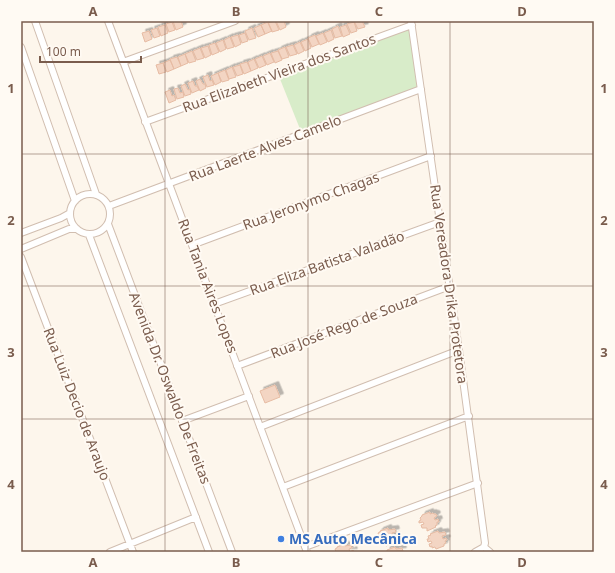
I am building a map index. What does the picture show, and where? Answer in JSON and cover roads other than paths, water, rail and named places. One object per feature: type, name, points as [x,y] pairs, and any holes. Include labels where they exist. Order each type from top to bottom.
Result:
[{"type":"street","points":[[35,21],[96,194]]},
{"type":"street","name":"Rua Tania Aires Lopes","points":[[108,21],[306,549]]},
{"type":"street","points":[[123,62],[235,21]]},
{"type":"street","name":"Rua Vereadora Drika Protetora","points":[[412,23],[478,483],[486,543],[484,547]]},
{"type":"street","name":"Rua Elizabeth Vieira dos Santos","points":[[145,122],[412,23]]},
{"type":"street","points":[[21,47],[75,200]]},
{"type":"street","name":"Rua Laerte Alves Camelo","points":[[109,206],[421,89]]},
{"type":"street","name":"Rua Jeronymo Chagas","points":[[192,245],[431,156]]},
{"type":"street","points":[[87,194],[96,194],[104,199],[109,206],[111,215],[108,224],[102,231],[89,235],[77,229],[71,222],[70,213],[75,200],[78,197],[87,194]]},
{"type":"street","points":[[21,233],[61,218],[70,213]]},
{"type":"street","name":"Rua Eliza Batista Valadão","points":[[214,304],[440,222]]},
{"type":"street","name":"Avenida Dr. Oswaldo De Freitas","points":[[108,224],[232,552]]},
{"type":"street","points":[[21,249],[69,230],[77,229]]},
{"type":"street","name":"Avenida Dr. Oswaldo De Freitas","points":[[89,235],[209,552]]},
{"type":"street","name":"Rua Luiz Decio de Araujo","points":[[21,256],[133,552]]},
{"type":"street","name":"Rua José Rego de Souza","points":[[238,366],[450,286]]},
{"type":"street","points":[[260,427],[459,350]]},
{"type":"street","points":[[182,421],[248,396]]},
{"type":"street","points":[[283,488],[468,416]]},
{"type":"street","points":[[306,549],[478,483]]},
{"type":"street","points":[[110,552],[196,517]]},
{"type":"street","points":[[475,552],[484,547],[490,552]]},
{"type":"place","name":"MS Auto Mecânica","points":[[281,539]]}]
